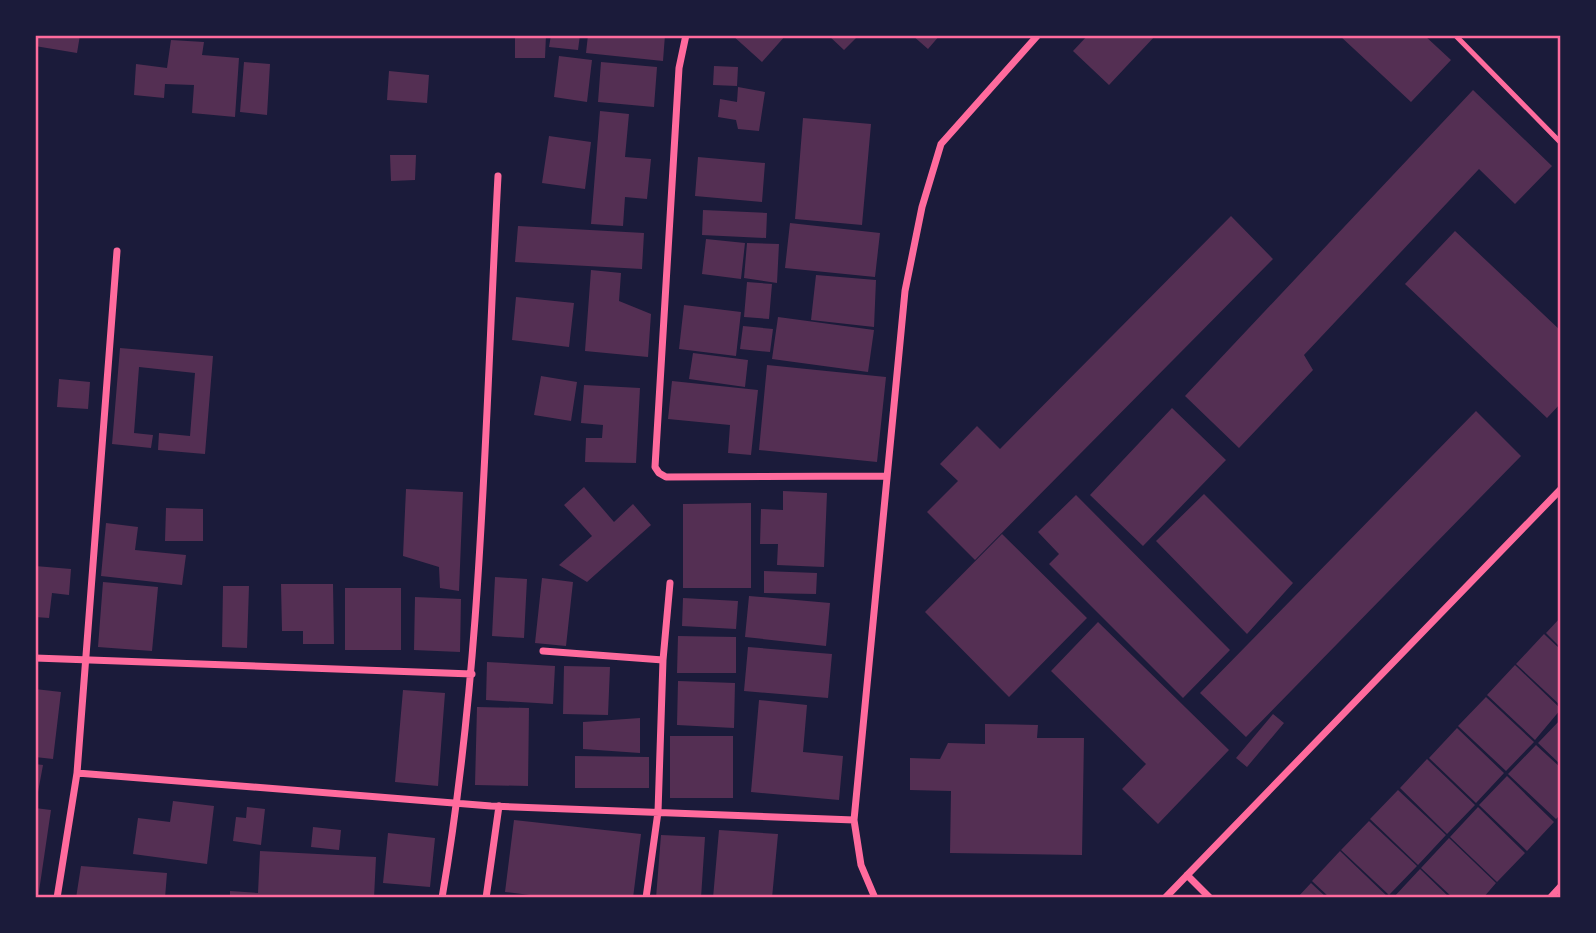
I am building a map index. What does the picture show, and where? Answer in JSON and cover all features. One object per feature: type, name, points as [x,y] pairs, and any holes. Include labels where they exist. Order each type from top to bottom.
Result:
[{"type":"street","points":[[686,35],[679,68],[655,467],[666,477],[886,476]]},
{"type":"street","points":[[875,898],[861,865],[855,820],[905,291],[922,207],[941,144],[1038,35]]},
{"type":"street","points":[[442,898],[461,802],[471,674],[498,176]]},
{"type":"street","points":[[57,898],[77,773],[83,662],[117,251]]},
{"type":"street","points":[[1165,898],[1561,489]]},
{"type":"street","points":[[646,898],[658,812],[663,660],[670,583]]},
{"type":"street","points":[[543,651],[663,660]]},
{"type":"street","points":[[35,658],[83,662],[471,674]]},
{"type":"street","points":[[77,773],[495,806],[855,820]]},
{"type":"street","points":[[486,898],[495,806]]},
{"type":"street","points":[[1187,875],[1210,898]]},
{"type":"street","points":[[1550,898],[1561,886]]},
{"type":"lane","points":[[1455,35],[1561,144]]},
{"type":"building","points":[[35,35],[80,35],[77,53],[35,46]]},
{"type":"building","points":[[515,35],[546,35],[545,58],[515,58]]},
{"type":"building","points":[[551,35],[580,35],[578,50],[549,47]]},
{"type":"building","points":[[588,35],[665,35],[663,61],[586,53]]},
{"type":"building","points":[[732,35],[786,35],[762,62]]},
{"type":"building","points":[[828,35],[859,35],[844,50]]},
{"type":"building","points":[[912,35],[940,35],[928,49]]},
{"type":"building","points":[[1088,35],[1156,35],[1109,85],[1073,51]]},
{"type":"building","points":[[1339,35],[1424,35],[1451,60],[1411,102]]},
{"type":"building","points":[[171,40],[204,42],[202,55],[239,58],[235,117],[192,113],[194,85],[165,84],[164,98],[134,95],[136,64],[167,68]]},
{"type":"building","points":[[559,56],[592,60],[587,102],[554,97]]},
{"type":"building","points":[[244,62],[270,64],[267,115],[240,112]]},
{"type":"building","points":[[601,62],[657,67],[654,107],[598,102]]},
{"type":"building","points":[[714,66],[738,67],[737,86],[713,85]]},
{"type":"building","points":[[389,71],[429,75],[427,103],[387,100]]},
{"type":"building","points":[[738,87],[765,92],[759,131],[738,129],[736,120],[718,117],[720,99],[737,102]]},
{"type":"building","points":[[1473,90],[1552,166],[1515,204],[1479,169],[1304,355],[1313,370],[1239,448],[1185,396]]},
{"type":"building","points":[[600,111],[629,114],[625,157],[651,159],[647,199],[625,197],[623,226],[591,224]]},
{"type":"building","points":[[803,118],[871,124],[862,225],[795,219]]},
{"type":"building","points":[[549,136],[591,142],[585,189],[542,183]]},
{"type":"building","points":[[390,155],[416,155],[415,180],[391,181]]},
{"type":"building","points":[[698,157],[765,163],[762,202],[695,196]]},
{"type":"building","points":[[703,210],[767,213],[766,238],[702,235]]},
{"type":"building","points":[[1231,216],[1273,259],[975,560],[927,512],[958,481],[940,464],[977,426],[1000,449]]},
{"type":"building","points":[[790,223],[880,233],[875,277],[785,268]]},
{"type":"building","points":[[518,226],[644,233],[642,269],[515,262]]},
{"type":"building","points":[[1455,231],[1561,331],[1561,403],[1547,418],[1405,284]]},
{"type":"building","points":[[706,239],[745,243],[741,279],[702,274]]},
{"type":"building","points":[[747,243],[779,244],[777,283],[744,278]]},
{"type":"building","points":[[591,270],[621,273],[619,301],[651,314],[648,357],[585,351]]},
{"type":"building","points":[[816,275],[876,280],[874,327],[811,320]]},
{"type":"building","points":[[747,282],[772,284],[769,319],[744,317]]},
{"type":"building","points":[[516,297],[574,303],[569,347],[512,340]]},
{"type":"building","points":[[684,305],[741,312],[736,356],[679,349]]},
{"type":"building","points":[[778,317],[874,330],[868,372],[772,359]]},
{"type":"building","points":[[743,326],[773,329],[770,352],[740,349]]},
{"type":"building","points":[[120,348],[213,356],[205,454],[158,450],[159,433],[190,436],[195,373],[139,367],[134,433],[153,435],[151,448],[112,444]]},
{"type":"building","points":[[693,353],[748,360],[745,387],[689,379]]},
{"type":"building","points":[[767,365],[886,377],[877,462],[759,450]]},
{"type":"building","points":[[541,376],[577,382],[571,421],[534,415]]},
{"type":"building","points":[[59,379],[90,382],[88,409],[57,407]]},
{"type":"building","points":[[672,381],[758,390],[751,455],[728,453],[730,425],[668,419]]},
{"type":"building","points":[[584,385],[640,388],[636,463],[585,462],[586,438],[602,438],[603,425],[581,423]]},
{"type":"building","points":[[1172,408],[1226,460],[1143,546],[1090,495]]},
{"type":"building","points":[[1476,411],[1521,456],[1246,737],[1200,693]]},
{"type":"building","points":[[584,487],[614,522],[633,504],[651,525],[587,582],[559,565],[592,536],[564,505]]},
{"type":"building","points":[[406,489],[463,492],[459,591],[440,588],[439,567],[403,556]]},
{"type":"building","points":[[783,491],[827,493],[824,567],[777,565],[778,544],[760,544],[761,509],[783,510]]},
{"type":"building","points":[[1204,494],[1293,583],[1247,634],[1156,541]]},
{"type":"building","points":[[1076,495],[1230,650],[1183,698],[1049,564],[1059,554],[1038,532]]},
{"type":"building","points":[[751,503],[751,588],[683,588],[683,504]]},
{"type":"building","points":[[166,508],[203,509],[203,541],[165,541]]},
{"type":"building","points":[[106,523],[138,527],[135,550],[186,555],[182,585],[101,576]]},
{"type":"building","points":[[1002,534],[1087,618],[1009,697],[925,612]]},
{"type":"building","points":[[35,566],[71,569],[69,595],[52,593],[49,618],[35,617]]},
{"type":"building","points":[[764,571],[817,573],[816,594],[764,593]]},
{"type":"building","points":[[495,577],[527,579],[524,638],[492,636]]},
{"type":"building","points":[[542,578],[573,582],[566,646],[535,643]]},
{"type":"building","points":[[103,582],[158,587],[152,651],[98,647]]},
{"type":"building","points":[[281,584],[333,584],[334,644],[303,644],[303,631],[282,631]]},
{"type":"building","points":[[223,586],[249,586],[247,648],[222,647]]},
{"type":"building","points":[[345,588],[401,588],[401,650],[345,650]]},
{"type":"building","points":[[749,596],[830,603],[826,646],[745,637]]},
{"type":"building","points":[[415,597],[461,599],[460,652],[414,650]]},
{"type":"building","points":[[683,598],[738,601],[736,629],[682,626]]},
{"type":"building","points":[[1561,617],[1561,648],[1546,633]]},
{"type":"building","points":[[1098,622],[1229,750],[1158,824],[1122,789],[1146,764],[1051,671]]},
{"type":"building","points":[[1544,634],[1561,650],[1561,706],[1516,664]]},
{"type":"building","points":[[678,636],[736,637],[736,673],[677,673]]},
{"type":"building","points":[[748,647],[832,654],[828,698],[744,691]]},
{"type":"building","points":[[487,662],[555,666],[553,704],[486,700]]},
{"type":"building","points":[[1515,665],[1561,709],[1535,740],[1487,695]]},
{"type":"building","points":[[564,666],[610,667],[608,715],[563,714]]},
{"type":"building","points":[[678,681],[735,683],[734,728],[677,725]]},
{"type":"building","points":[[35,689],[61,692],[53,759],[35,757]]},
{"type":"building","points":[[403,690],[445,693],[438,786],[395,782]]},
{"type":"building","points":[[1486,697],[1534,742],[1506,771],[1458,726]]},
{"type":"building","points":[[759,700],[807,705],[803,752],[843,756],[839,800],[751,792]]},
{"type":"building","points":[[477,707],[529,708],[528,786],[475,785]]},
{"type":"building","points":[[1273,714],[1284,723],[1247,767],[1236,758]]},
{"type":"building","points":[[640,718],[640,753],[583,749],[583,722]]},
{"type":"building","points":[[1561,719],[1561,765],[1538,743]]},
{"type":"building","points":[[985,724],[1038,725],[1037,738],[1084,738],[1082,855],[950,853],[951,791],[910,790],[910,758],[940,759],[948,743],[985,744]]},
{"type":"building","points":[[1457,728],[1504,773],[1476,803],[1429,758]]},
{"type":"building","points":[[670,736],[733,736],[733,798],[670,798]]},
{"type":"building","points":[[1536,745],[1561,768],[1561,814],[1556,819],[1508,774]]},
{"type":"building","points":[[575,756],[649,757],[649,788],[575,788]]},
{"type":"building","points":[[1427,759],[1475,805],[1447,834],[1400,788]]},
{"type":"building","points":[[35,764],[43,765],[36,803],[35,803]]},
{"type":"building","points":[[1507,776],[1554,822],[1527,851],[1479,805]]},
{"type":"building","points":[[1398,790],[1446,835],[1418,865],[1370,819]]},
{"type":"building","points":[[173,801],[214,806],[207,864],[133,854],[138,818],[170,822]]},
{"type":"building","points":[[247,807],[265,809],[261,845],[233,841],[236,817],[246,818]]},
{"type":"building","points":[[1478,807],[1525,853],[1497,882],[1450,837]]},
{"type":"building","points":[[35,808],[51,810],[38,898],[35,898]]},
{"type":"building","points":[[514,820],[641,834],[633,898],[554,898],[505,892]]},
{"type":"building","points":[[1369,821],[1417,866],[1389,895],[1341,850]]},
{"type":"building","points":[[313,827],[341,830],[339,850],[311,847]]},
{"type":"building","points":[[719,830],[778,834],[772,898],[713,898]]},
{"type":"building","points":[[388,833],[435,838],[430,887],[383,883]]},
{"type":"building","points":[[661,835],[705,837],[701,898],[656,898]]},
{"type":"building","points":[[1449,838],[1496,883],[1483,898],[1453,898],[1421,868]]},
{"type":"building","points":[[260,851],[376,857],[374,898],[230,898],[230,891],[258,893]]},
{"type":"building","points":[[1340,851],[1389,898],[1330,898],[1312,881]]},
{"type":"building","points":[[81,866],[167,873],[165,898],[76,898]]},
{"type":"building","points":[[1420,869],[1450,898],[1393,898]]},
{"type":"building","points":[[1311,883],[1327,898],[1297,898]]}]
